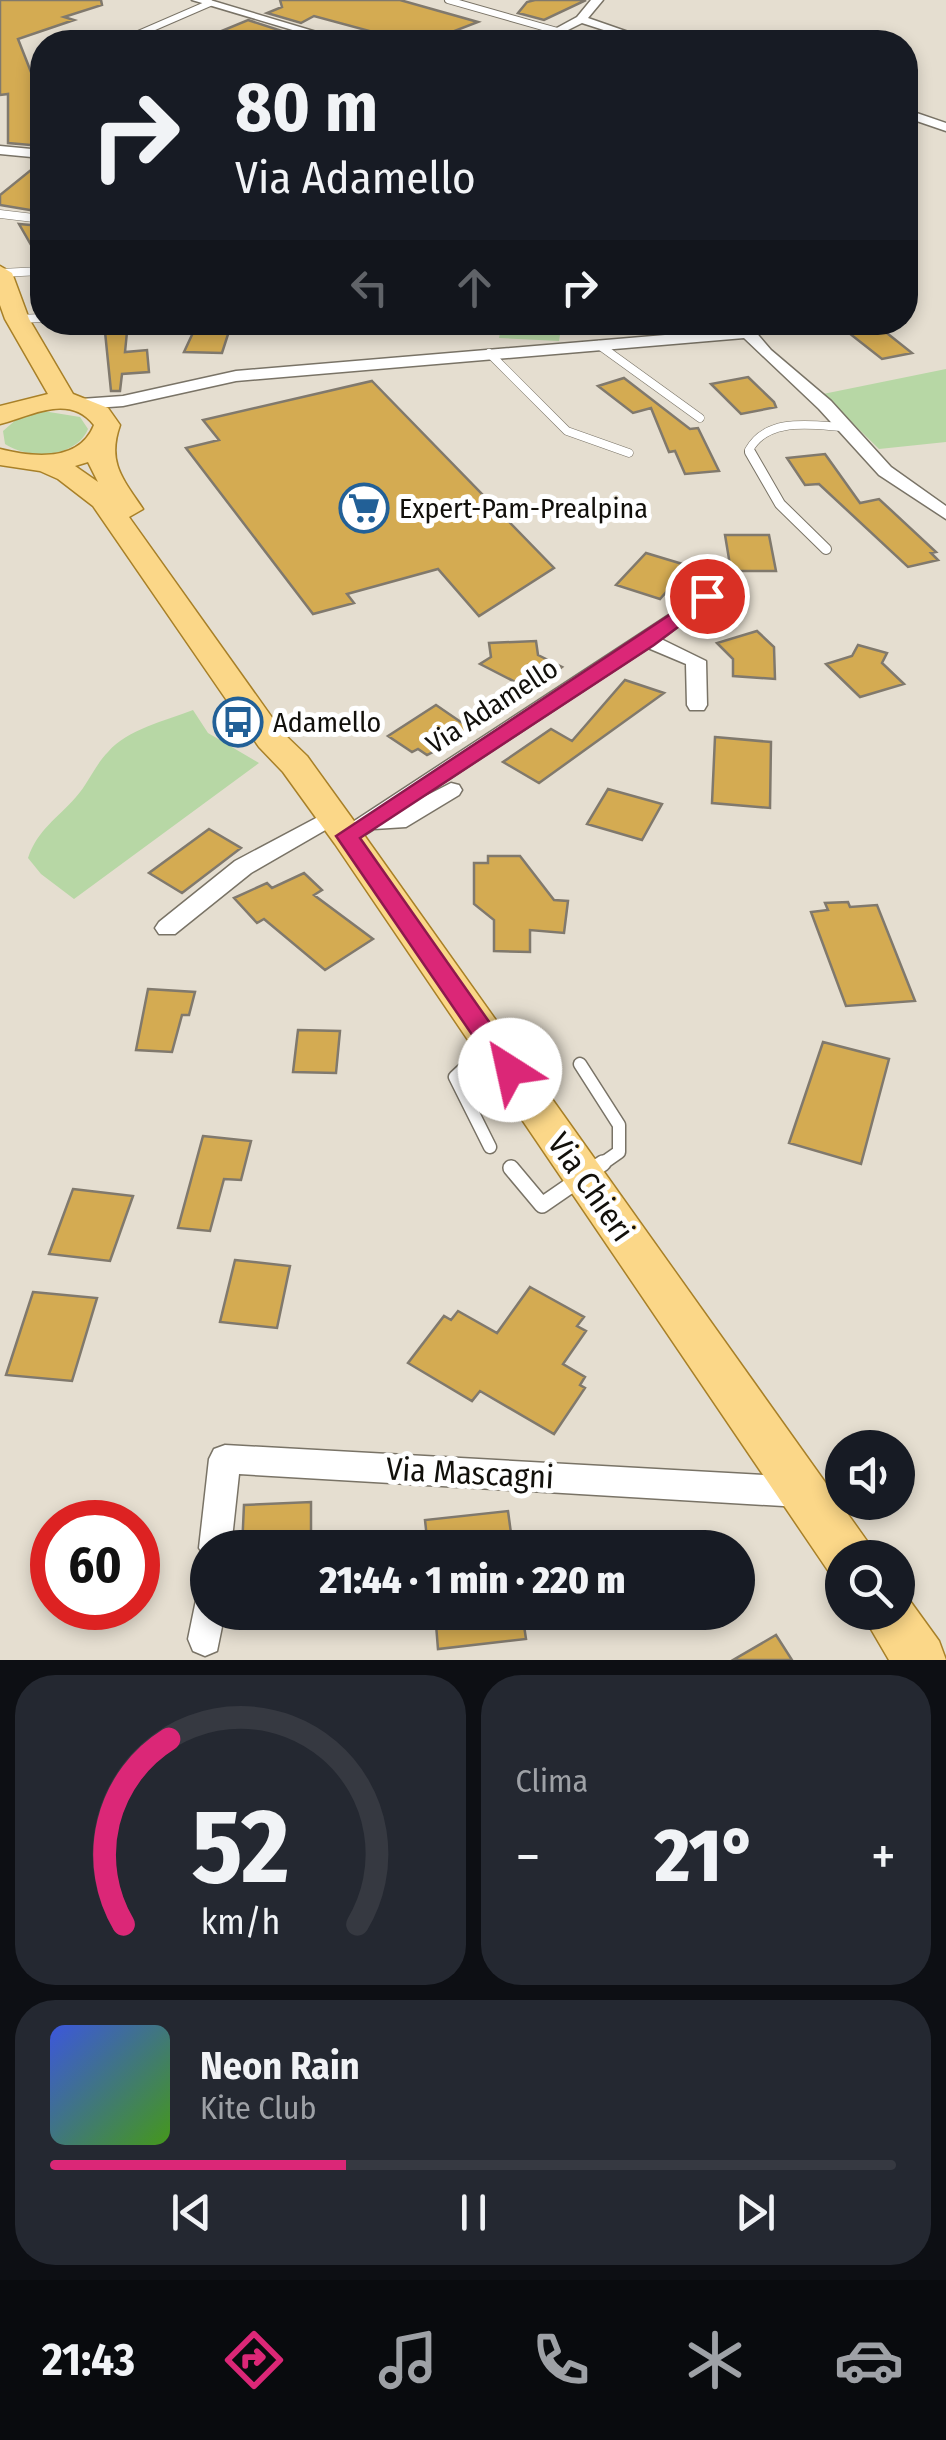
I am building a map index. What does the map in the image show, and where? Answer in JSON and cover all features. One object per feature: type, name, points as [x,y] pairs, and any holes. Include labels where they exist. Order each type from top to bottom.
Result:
[{"type":"main road","points":[[0,273],[32,347],[72,403]]},
{"type":"main road","points":[[4,413],[23,398],[32,379],[32,347]]},
{"type":"main road","points":[[4,413],[45,402],[72,403],[94,409],[103,434]]},
{"type":"main road","name":"Via Chieri","points":[[44,463],[84,453],[103,434]]},
{"type":"main road","name":"Via Chieri","points":[[103,434],[98,455],[110,482],[288,738],[301,772]]},
{"type":"main road","name":"Via Chieri","points":[[2,459],[44,463],[68,473],[103,500],[271,740],[350,824],[491,1043],[836,1540]]},
{"type":"main road","points":[[899,1630],[920,1660]]},
{"type":"street","points":[[559,30],[581,19],[597,0]]},
{"type":"street","points":[[204,2],[300,30]]},
{"type":"street","points":[[581,19],[614,30]]},
{"type":"street","points":[[918,118],[946,127]]},
{"type":"street","points":[[1,150],[30,153]]},
{"type":"street","points":[[72,403],[123,402],[236,376],[680,335]]},
{"type":"street","points":[[750,335],[885,470],[946,514]]},
{"type":"street","points":[[103,434],[132,406],[163,392]]},
{"type":"street","name":"Via Adamello","points":[[350,824],[646,640],[707,596]]},
{"type":"street","points":[[646,640],[696,662],[698,705]]},
{"type":"street","name":"Via Adamello","points":[[350,824],[398,822],[450,790]]},
{"type":"street","points":[[167,928],[243,867],[350,824]]},
{"type":"street","name":"Via Mascagni","points":[[218,1530],[225,1460],[803,1492]]},
{"type":"lane","points":[[448,0],[553,30]]},
{"type":"lane","points":[[145,30],[204,2]]},
{"type":"lane","points":[[0,214],[30,218]]},
{"type":"lane","points":[[0,273],[30,272]]},
{"type":"lane","points":[[17,319],[30,318]]},
{"type":"lane","points":[[599,344],[700,418]]},
{"type":"lane","points":[[489,353],[567,431],[629,453]]},
{"type":"lane","points":[[826,549],[780,504],[749,450],[752,441],[764,432],[789,425],[843,426]]},
{"type":"lane","points":[[490,1147],[455,1077],[491,1043]]},
{"type":"lane","points":[[511,1168],[542,1205],[619,1152],[619,1125],[580,1064]]},
{"type":"green space","points":[[500,335],[560,335],[559,341],[499,338]]},
{"type":"green space","points":[[946,369],[946,442],[879,449],[823,394]]},
{"type":"green space","points":[[43,411],[80,417],[88,429],[82,439],[63,451],[39,454],[5,444],[3,431],[18,418]]},
{"type":"green space","points":[[193,710],[208,733],[259,763],[74,899],[41,874],[28,858],[32,848],[108,752],[136,732]]},
{"type":"building","points":[[0,0],[101,0],[102,5],[64,17],[74,20],[45,30],[30,30],[30,35],[18,39],[30,70],[30,145],[8,143],[8,94],[0,95]]},
{"type":"building","points":[[280,0],[400,0],[478,22],[457,30],[366,30],[314,16],[301,23],[267,13],[282,7]]},
{"type":"building","points":[[535,0],[586,0],[544,20],[518,13],[527,2]]},
{"type":"building","points":[[248,20],[279,30],[224,30]]},
{"type":"building","points":[[30,171],[30,210],[0,205],[0,195]]},
{"type":"building","points":[[19,224],[30,225],[30,243]]},
{"type":"building","points":[[105,335],[127,335],[125,352],[147,350],[149,372],[122,374],[120,391],[111,391]]},
{"type":"building","points":[[192,335],[228,335],[222,353],[184,352]]},
{"type":"building","points":[[852,335],[889,335],[912,353],[882,359]]},
{"type":"building","points":[[748,377],[776,407],[741,414],[711,384]]},
{"type":"building","points":[[624,378],[690,429],[698,428],[719,471],[685,474],[675,451],[669,452],[651,408],[633,413],[598,386]]},
{"type":"building","name":"Expert-Pam-Prealpina","points":[[372,381],[554,568],[479,616],[438,569],[347,594],[354,603],[313,614],[186,448],[219,440],[203,420]]},
{"type":"building","points":[[825,454],[860,503],[879,499],[936,552],[931,553],[938,560],[908,567],[819,484],[805,485],[787,458]]},
{"type":"building","points":[[725,535],[769,535],[776,571],[731,571]]},
{"type":"building","points":[[646,553],[689,566],[660,599],[616,585]]},
{"type":"building","points":[[757,631],[774,647],[775,679],[733,676],[733,659],[717,643]]},
{"type":"building","points":[[536,641],[538,655],[562,667],[531,690],[480,664],[491,657],[489,643]]},
{"type":"building","points":[[858,645],[887,653],[882,663],[904,684],[860,697],[826,664],[852,656]]},
{"type":"building","points":[[625,680],[664,693],[539,783],[503,762],[551,729],[572,741]]},
{"type":"building","points":[[436,705],[474,731],[427,755],[418,749],[412,752],[388,736]]},
{"type":"building","points":[[715,737],[771,742],[770,808],[712,803]]},
{"type":"building","points":[[608,789],[662,804],[642,840],[587,824]]},
{"type":"building","points":[[209,829],[241,848],[182,893],[149,873]]},
{"type":"building","points":[[488,856],[520,856],[554,900],[568,901],[564,933],[530,930],[530,952],[494,951],[494,920],[474,904],[474,863],[488,863]]},
{"type":"building","points":[[304,873],[322,890],[314,895],[373,939],[325,970],[264,919],[257,923],[234,898],[267,883],[272,888]]},
{"type":"building","points":[[848,902],[850,907],[877,905],[915,1001],[846,1006],[811,912],[828,910],[825,903]]},
{"type":"building","points":[[148,989],[195,992],[189,1015],[182,1015],[172,1052],[136,1050]]},
{"type":"building","points":[[298,1030],[340,1031],[336,1073],[293,1072]]},
{"type":"building","points":[[823,1042],[889,1059],[861,1164],[789,1143]]},
{"type":"building","points":[[203,1136],[251,1141],[241,1180],[224,1179],[210,1231],[178,1228]]},
{"type":"building","points":[[73,1189],[133,1196],[110,1261],[49,1254]]},
{"type":"building","points":[[235,1260],[290,1266],[277,1328],[220,1322]]},
{"type":"building","points":[[530,1287],[584,1317],[577,1326],[586,1331],[563,1364],[585,1377],[580,1385],[585,1388],[554,1434],[480,1391],[472,1401],[408,1363],[444,1316],[451,1320],[458,1311],[497,1333]]},
{"type":"building","points":[[33,1292],[97,1298],[72,1381],[6,1375]]},
{"type":"building","points":[[311,1502],[311,1530],[243,1530],[244,1505]]},
{"type":"building","points":[[508,1511],[511,1530],[426,1530],[425,1520]]},
{"type":"building","points":[[436,1630],[525,1630],[526,1639],[438,1649]]},
{"type":"building","points":[[776,1635],[792,1660],[733,1660]]},
{"type":"place","name":"Expert-Pam-Prealpina","points":[[364,508]]},
{"type":"place","name":"Adamello","points":[[238,722]]},
{"type":"route","points":[[510,1070],[347,836],[707,596]]}]
